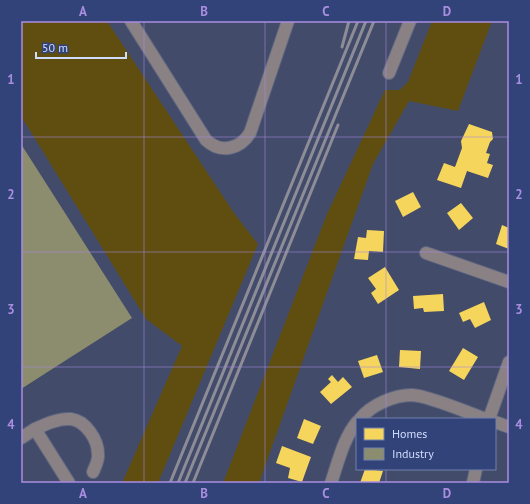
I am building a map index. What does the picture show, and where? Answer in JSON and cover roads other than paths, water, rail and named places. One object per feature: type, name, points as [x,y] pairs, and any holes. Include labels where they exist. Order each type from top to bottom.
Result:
[{"type":"street","points":[[131,21],[206,140],[212,146],[229,148],[242,143],[250,133],[288,21]]},
{"type":"street","points":[[389,73],[410,21]]},
{"type":"street","points":[[426,254],[509,282]]},
{"type":"street","points":[[488,418],[509,362]]},
{"type":"street","points":[[361,418],[379,404],[396,398],[412,395],[485,418]]},
{"type":"street","points":[[21,438],[35,429],[58,420],[72,419],[82,423],[94,438],[99,455],[93,472]]},
{"type":"street","points":[[496,422],[509,427]]},
{"type":"street","points":[[331,483],[344,444],[351,429],[356,423]]},
{"type":"street","points":[[35,429],[69,483]]},
{"type":"street","points":[[473,483],[476,470]]},
{"type":"railway","points":[[342,47],[349,21]]},
{"type":"railway","points":[[170,483],[358,21]]},
{"type":"railway","points":[[178,483],[366,21]]},
{"type":"railway","points":[[185,483],[374,21]]},
{"type":"railway","points":[[193,483],[338,125]]}]
